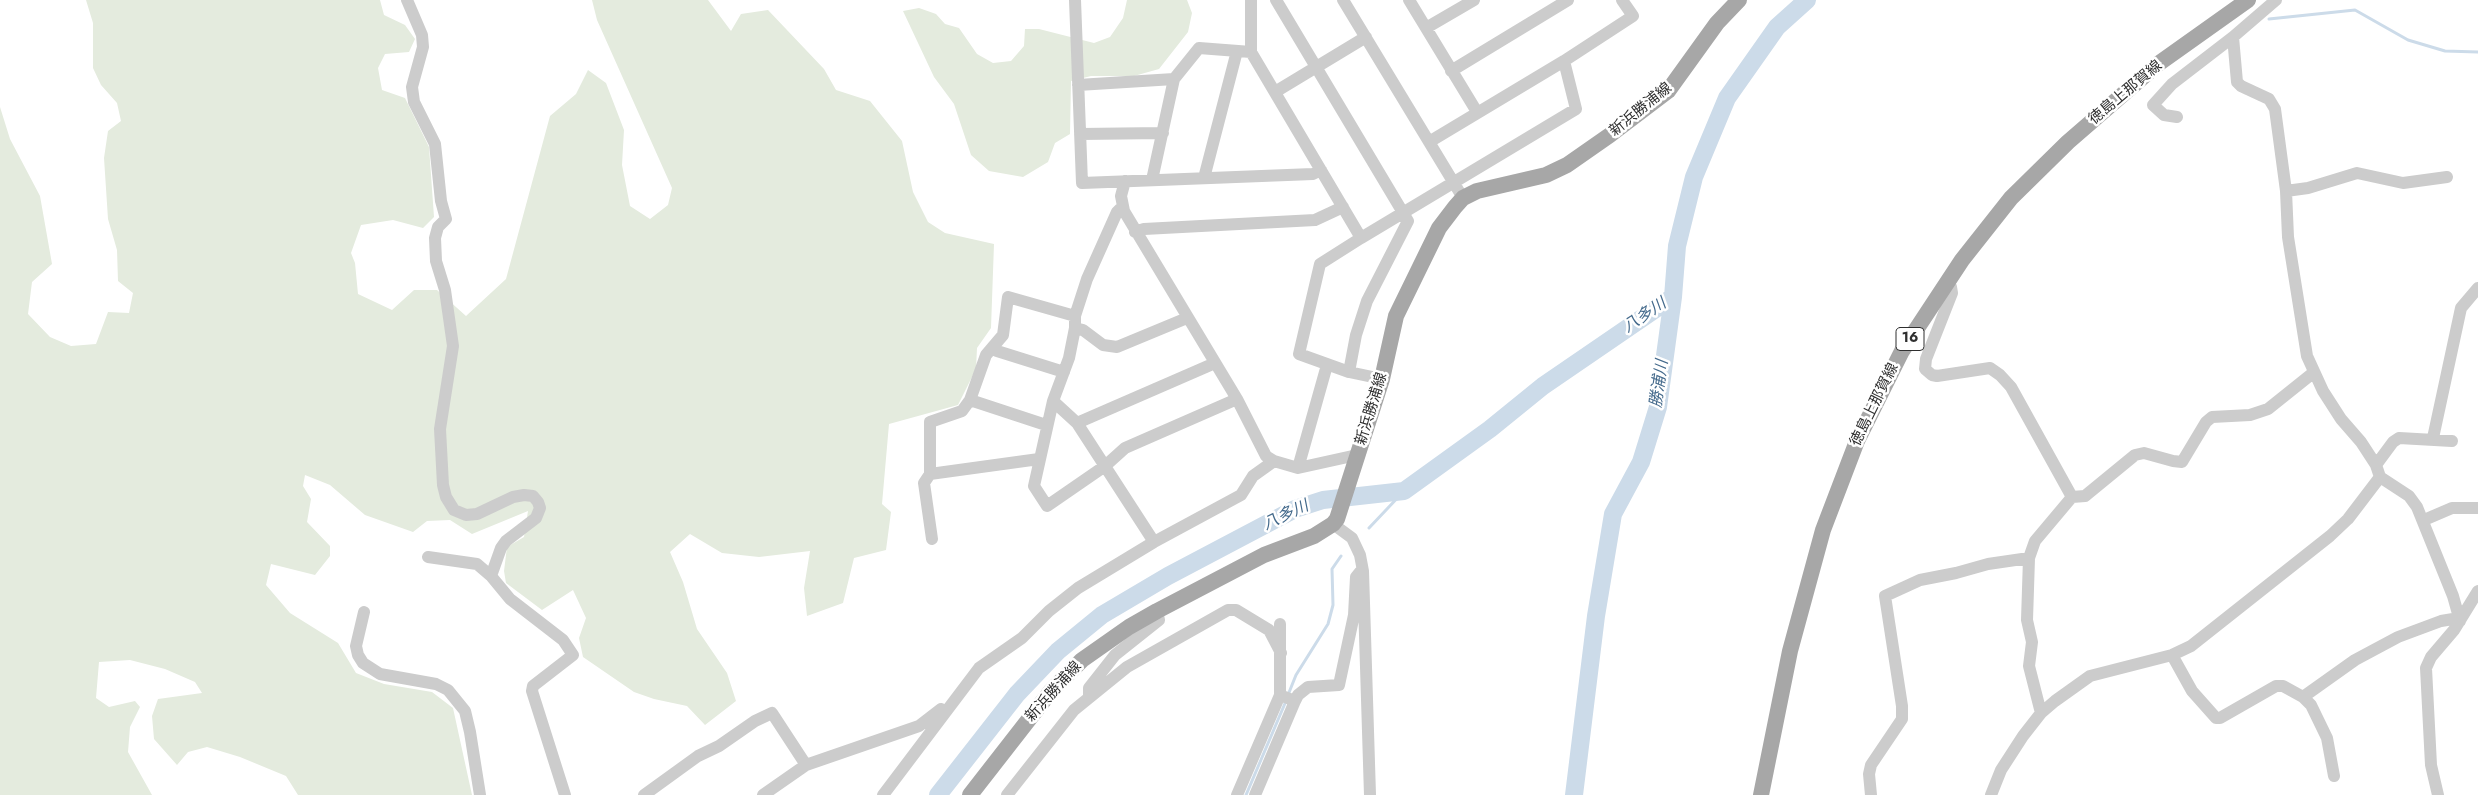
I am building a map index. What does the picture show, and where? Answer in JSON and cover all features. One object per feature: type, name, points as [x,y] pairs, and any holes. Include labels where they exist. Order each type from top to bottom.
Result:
[{"type":"main road","name":"新浜勝浦線","points":[[970,795],[1051,691],[1082,660],[1129,627],[1157,611],[1264,555],[1314,536],[1335,521],[1382,379],[1396,316],[1427,257],[1439,228],[1463,198],[1477,190],[1546,175],[1610,136],[1668,91],[1717,23],[1739,0]]},
{"type":"main road","name":"徳島上那賀線","points":[[1760,795],[1790,651],[1829,513],[1857,441],[1898,359],[1947,282],[1984,230],[2006,205],[2068,142],[2158,64],[2248,0]]},
{"type":"street","points":[[407,0],[422,35],[423,47],[412,87],[414,102],[434,144],[441,201],[446,219],[438,227],[435,238],[436,261],[445,290],[453,346],[440,429],[443,486],[446,497],[454,510],[466,515],[477,514],[513,497],[524,495],[532,496],[538,502],[540,508],[536,518],[506,541],[501,548],[491,576]]},
{"type":"street","points":[[1075,0],[1082,183],[1313,174],[1321,170]]},
{"type":"street","points":[[1251,0],[1251,52],[1360,238]]},
{"type":"street","points":[[1276,0],[1408,221],[1367,301],[1356,335],[1349,372]]},
{"type":"street","points":[[1343,0],[1463,198]]},
{"type":"street","points":[[1409,0],[1477,112]]},
{"type":"street","points":[[1426,28],[1474,0]]},
{"type":"street","points":[[1451,71],[1568,0]]},
{"type":"street","points":[[1429,142],[1564,62],[1633,16],[1622,0]]},
{"type":"street","points":[[2177,117],[2164,115],[2153,105],[2172,84],[2276,0]]},
{"type":"street","points":[[1275,92],[1366,37]]},
{"type":"street","points":[[2232,37],[2237,82],[2241,86],[2269,100],[2275,109],[2286,191],[2288,237],[2304,341],[2313,373],[2341,419],[2361,442],[2378,471],[2408,496],[2424,520],[2460,620]]},
{"type":"street","points":[[1152,180],[1174,79],[1199,48],[1251,52]]},
{"type":"street","points":[[1204,178],[1237,51]]},
{"type":"street","points":[[1382,379],[1349,372],[1299,354],[1320,264],[1360,238],[1576,109],[1564,62]]},
{"type":"street","points":[[1078,85],[1174,79]]},
{"type":"street","points":[[1080,134],[1162,133]]},
{"type":"street","points":[[2286,191],[2308,188],[2357,173],[2389,182],[2403,183],[2447,177]]},
{"type":"street","points":[[1126,181],[1121,196],[1122,207],[1135,232],[1237,399],[1266,456],[1274,461],[1298,468],[1356,458]]},
{"type":"street","points":[[1122,207],[1117,212],[1091,270],[1075,322],[1064,372],[1046,425],[1034,486],[1047,506],[1105,466],[1125,448],[1237,399]]},
{"type":"street","points":[[1135,232],[1144,229],[1315,220],[1343,207]]},
{"type":"street","points":[[1947,282],[1951,287],[1952,293],[1926,359],[1925,370],[1937,376],[1990,368],[2000,375],[2011,387],[2072,497]]},
{"type":"street","points":[[2433,438],[2461,308],[2478,288]]},
{"type":"street","points":[[932,539],[924,482],[930,474],[930,422],[962,411],[970,400],[986,355],[1002,335],[1008,297],[1075,322],[1104,345],[1117,348],[1187,318]]},
{"type":"street","points":[[992,348],[1064,372]]},
{"type":"street","points":[[1077,423],[1215,363]]},
{"type":"street","points":[[1298,468],[1327,365]]},
{"type":"street","points":[[2041,713],[2029,666],[2032,642],[2027,620],[2029,558],[2035,541],[2072,497],[2085,496],[2135,455],[2144,453],[2182,462],[2188,456],[2206,422],[2212,417],[2250,415],[2268,408],[2313,373]]},
{"type":"street","points":[[970,400],[1046,425]]},
{"type":"street","points":[[1054,401],[1077,423],[1154,542]]},
{"type":"street","points":[[1991,795],[2001,770],[2023,736],[2041,713],[2090,676],[2172,655],[2191,646],[2330,536],[2348,519],[2378,471],[2393,442],[2399,438],[2433,438],[2452,441]]},
{"type":"street","points":[[930,474],[1039,459]]},
{"type":"street","points":[[883,795],[980,668],[1022,638],[1049,611],[1085,583],[1154,542],[1241,495],[1252,476],[1274,461]]},
{"type":"street","points":[[2424,520],[2452,508],[2478,508]]},
{"type":"street","points":[[1335,521],[1352,538],[1360,555],[1363,571],[1370,795]]},
{"type":"street","points":[[428,557],[477,564],[491,576],[510,599],[563,640],[573,655],[534,686],[532,691],[565,795]]},
{"type":"street","points":[[1871,795],[1871,765],[1902,719],[1902,706],[1885,596],[1920,580],[1988,564],[2029,558]]},
{"type":"street","points":[[1236,795],[1288,698],[1298,695],[1308,687],[1339,685],[1354,615],[1356,577],[1363,571]]},
{"type":"street","points":[[2438,795],[2431,765],[2426,668],[2431,657],[2460,620],[2478,591]]},
{"type":"street","points":[[1006,795],[1074,710],[1145,656],[1228,610],[1236,610],[1269,630],[1280,653]]},
{"type":"street","points":[[1089,698],[1089,688],[1115,655],[1158,620],[1157,611]]},
{"type":"street","points":[[364,612],[356,646],[358,655],[363,663],[380,674],[436,684],[448,690],[465,711],[480,795]]},
{"type":"street","points":[[2302,696],[2355,660],[2398,637],[2441,621],[2460,620]]},
{"type":"street","points":[[1255,795],[1288,698],[1280,653],[1280,624]]},
{"type":"street","points":[[2172,655],[2192,691],[2216,718],[2220,718],[2276,686],[2283,686],[2302,696],[2311,705],[2326,738],[2334,776]]},
{"type":"street","points":[[763,795],[806,765],[919,726],[946,705],[950,706]]},
{"type":"street","points":[[644,795],[698,756],[719,746],[755,721],[772,713],[806,765]]},
{"type":"shaded area","points":[[86,0],[380,0],[384,15],[405,25],[415,39],[409,52],[385,54],[378,68],[382,90],[405,98],[429,147],[434,217],[423,228],[393,220],[361,225],[351,253],[355,263],[358,294],[392,310],[414,290],[437,290],[466,316],[506,279],[550,116],[576,94],[588,70],[606,83],[624,130],[622,165],[630,206],[650,219],[668,205],[672,188],[597,20],[592,0],[708,0],[731,31],[741,14],[768,10],[824,69],[836,90],[870,101],[902,141],[913,192],[928,222],[945,233],[994,244],[991,328],[977,348],[976,369],[958,405],[889,424],[882,504],[891,512],[886,550],[854,558],[843,603],[807,616],[804,588],[810,551],[759,557],[722,553],[690,534],[670,552],[683,582],[697,629],[727,673],[736,701],[705,725],[687,706],[654,699],[634,692],[583,657],[579,638],[586,618],[573,590],[542,610],[506,583],[504,571],[507,547],[524,537],[528,511],[472,534],[450,520],[427,521],[413,532],[365,515],[330,485],[305,475],[303,486],[311,499],[307,522],[330,546],[330,556],[315,575],[271,564],[266,585],[290,613],[338,643],[356,673],[384,684],[432,692],[453,708],[472,795],[298,795],[286,776],[240,757],[207,747],[188,752],[177,765],[154,739],[152,716],[158,699],[202,693],[195,682],[165,669],[130,660],[99,662],[96,698],[109,707],[135,701],[140,707],[130,727],[128,752],[152,795],[0,795],[0,107],[10,139],[40,196],[52,264],[32,282],[28,314],[50,337],[71,346],[96,344],[108,312],[129,313],[133,293],[118,281],[117,250],[108,219],[104,158],[108,131],[121,121],[117,103],[101,85],[93,68],[93,23]]},
{"type":"shaded area","points":[[1127,0],[1187,0],[1192,13],[1188,32],[1159,69],[1134,76],[1091,76],[1071,81],[1070,134],[1055,143],[1048,162],[1023,177],[989,171],[971,155],[954,104],[934,77],[903,11],[919,8],[936,14],[945,24],[959,28],[977,54],[993,63],[1011,61],[1024,46],[1025,29],[1039,29],[1094,43],[1110,37],[1123,18]]},
{"type":"waterway","name":"勝浦川","points":[[1574,795],[1596,616],[1613,514],[1641,462],[1658,407],[1673,297],[1677,246],[1694,177],[1727,98],[1777,27],[1807,0]]},
{"type":"waterway","points":[[2269,19],[2355,10],[2408,40],[2445,51],[2478,52]]},
{"type":"waterway","name":"八多川","points":[[938,795],[1017,694],[1058,651],[1102,615],[1168,576],[1295,509],[1323,500],[1404,491],[1490,429],[1543,386],[1673,297]]},
{"type":"waterway","points":[[1369,528],[1404,491]]},
{"type":"waterway","points":[[1288,695],[1296,675],[1328,624],[1333,605],[1332,569],[1341,556]]},
{"type":"waterway","points":[[1246,795],[1286,701]]}]
